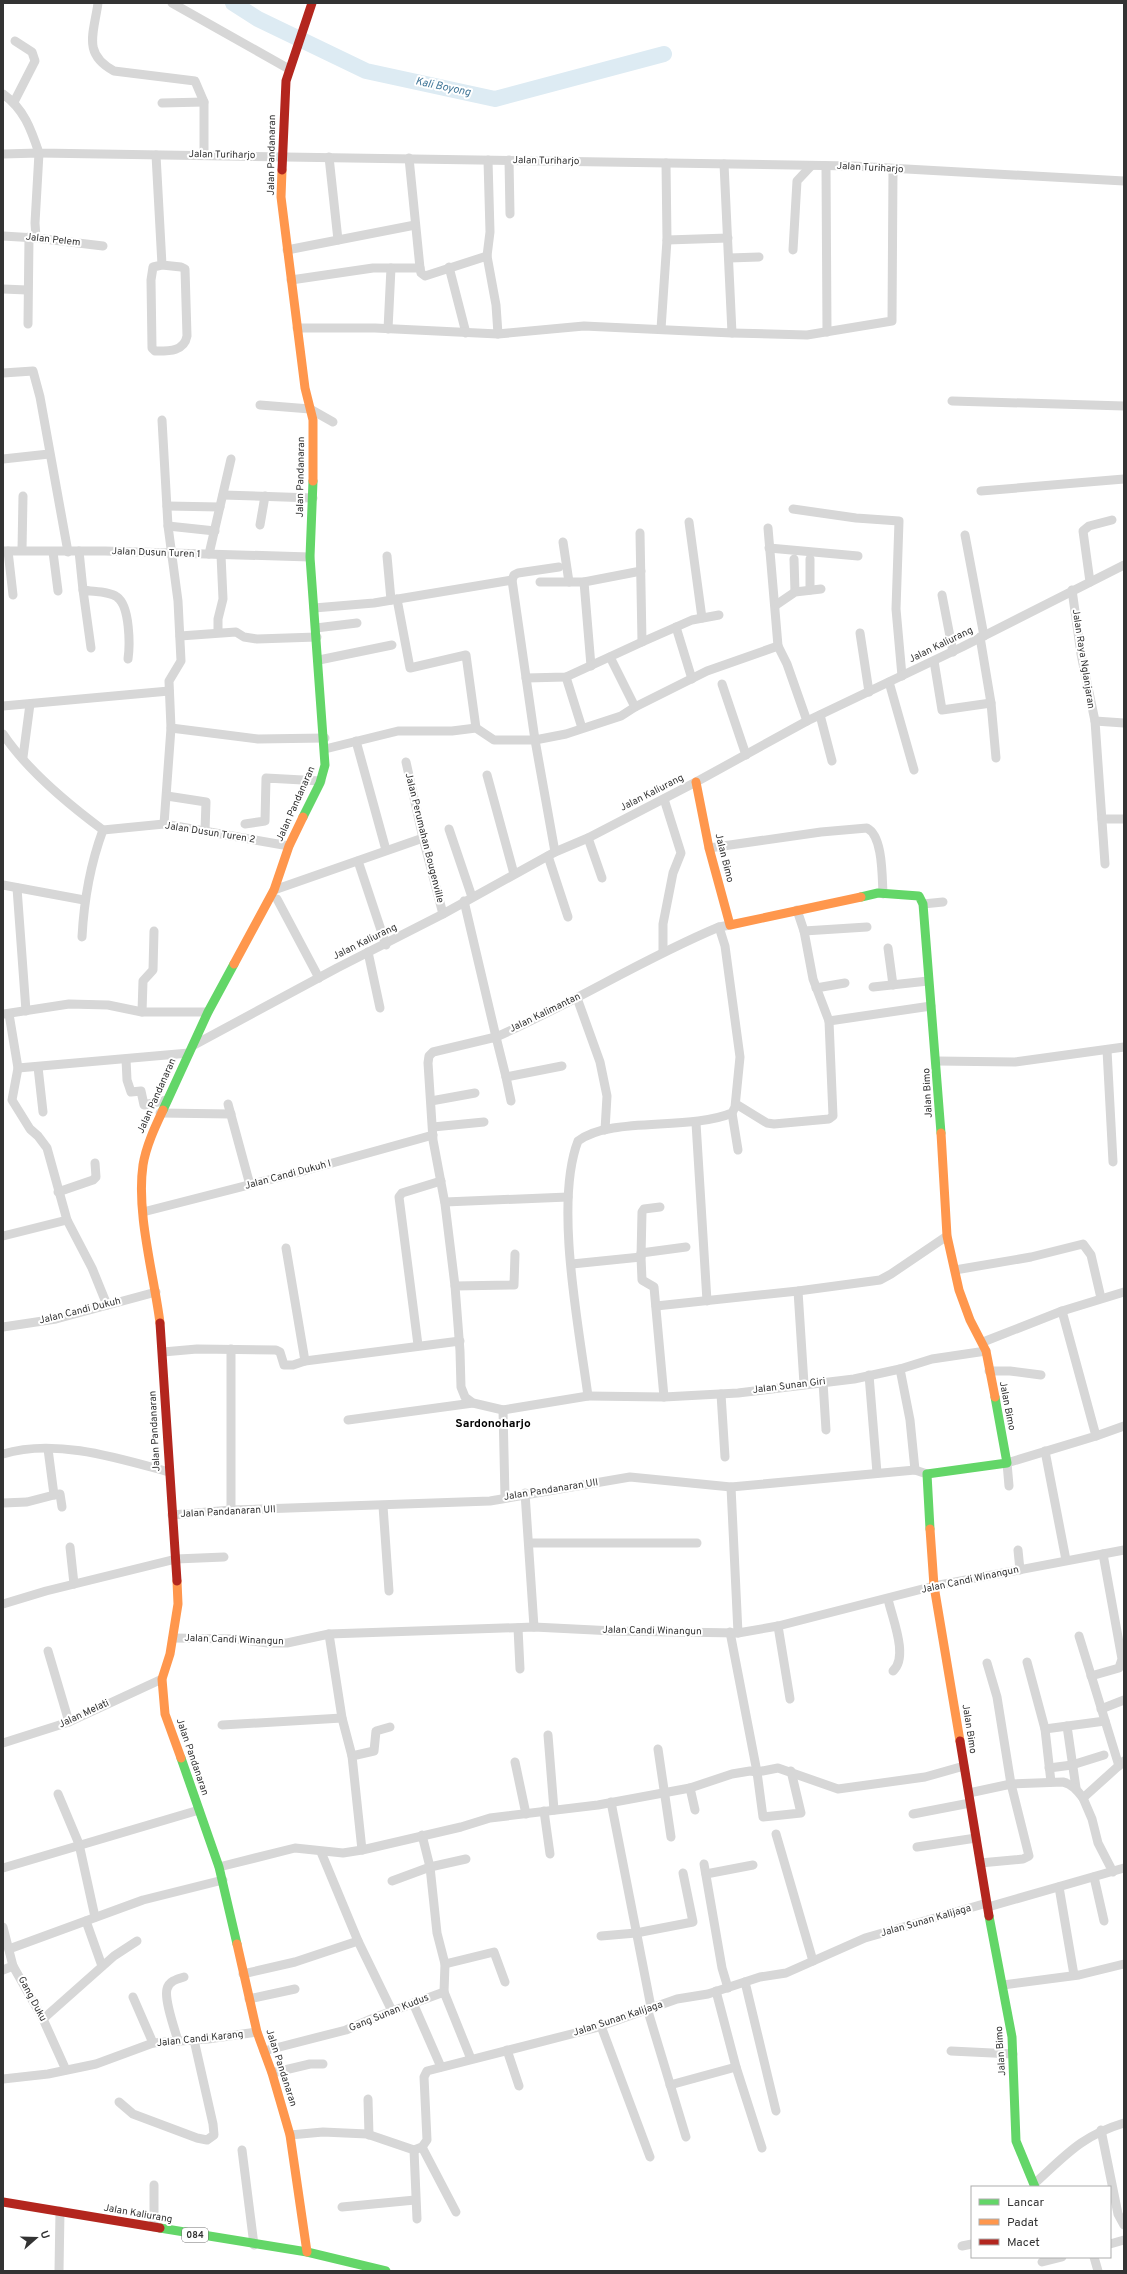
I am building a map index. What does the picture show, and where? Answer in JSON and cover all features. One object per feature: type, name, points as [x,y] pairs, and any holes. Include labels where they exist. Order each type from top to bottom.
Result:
[{"type":"main road","name":"Jalan Pandanaran","points":[[307,2252],[302,2207],[290,2135],[272,2073],[257,2032],[223,1880],[165,1714],[162,1679],[173,1638],[178,1604],[163,1352],[156,1292],[143,1212],[143,1165],[151,1135],[160,1113],[194,1045],[208,1012],[275,894],[289,846],[321,780],[325,765],[325,738],[310,557],[314,462],[312,420],[304,388],[281,197],[284,98],[289,69],[312,3]]},
{"type":"main road","name":"Jalan Bimo","points":[[696,782],[710,848],[730,925]]},
{"type":"main road","points":[[730,925],[859,896],[883,894],[919,896],[923,904]]},
{"type":"main road","name":"Jalan Bimo","points":[[923,904],[928,982],[937,1061],[947,1236],[956,1270],[959,1290],[970,1320],[985,1346],[1007,1463]]},
{"type":"main road","points":[[928,1474],[1007,1463]]},
{"type":"main road","name":"Jalan Bimo","points":[[928,1474],[934,1586],[980,1863],[1012,2036],[1016,2141],[1034,2185]]},
{"type":"main road","name":"Jalan Kaliurang","points":[[3,2202],[254,2245],[307,2252],[342,2259],[386,2271]]},
{"type":"street","points":[[98,3],[92,45],[96,59],[102,65],[114,71],[195,81],[204,102],[204,154]]},
{"type":"street","points":[[172,3],[289,69]]},
{"type":"street","points":[[14,102],[35,61],[32,52],[15,41]]},
{"type":"street","points":[[3,94],[14,102],[29,124],[39,153],[35,223],[32,237],[27,290],[28,324]]},
{"type":"street","points":[[162,103],[204,102]]},
{"type":"street","name":"Jalan Turiharjo","points":[[3,154],[204,154],[826,166],[1124,181]]},
{"type":"street","points":[[156,155],[162,265]]},
{"type":"street","points":[[329,157],[338,240]]},
{"type":"street","points":[[409,158],[421,273],[425,276],[487,256]]},
{"type":"street","points":[[488,160],[490,232],[487,256],[496,305],[498,334]]},
{"type":"street","points":[[509,160],[510,214]]},
{"type":"street","points":[[661,329],[667,240],[666,163]]},
{"type":"street","points":[[724,164],[732,333]]},
{"type":"street","points":[[793,250],[797,181],[811,166]]},
{"type":"street","points":[[826,166],[827,332]]},
{"type":"street","points":[[297,328],[388,329],[498,334],[584,326],[807,335],[887,323],[892,320],[893,169]]},
{"type":"street","points":[[287,250],[416,224]]},
{"type":"street","name":"Jalan Pelem","points":[[3,236],[32,237],[103,246]]},
{"type":"street","points":[[667,240],[728,238]]},
{"type":"street","points":[[729,258],[759,257]]},
{"type":"street","points":[[162,265],[181,267],[185,269],[187,336],[185,343],[175,350],[155,351],[152,348],[151,274],[153,267],[162,265]]},
{"type":"street","points":[[291,280],[391,268],[420,268]]},
{"type":"street","points":[[388,329],[391,268]]},
{"type":"street","points":[[449,268],[466,333]]},
{"type":"street","points":[[3,289],[27,290]]},
{"type":"street","points":[[3,373],[33,371],[68,552]]},
{"type":"street","points":[[952,402],[1124,406]]},
{"type":"street","points":[[260,405],[310,409],[333,422]]},
{"type":"street","points":[[162,420],[168,526],[180,636],[181,661],[169,681],[171,728],[164,824]]},
{"type":"street","points":[[3,459],[49,454]]},
{"type":"street","points":[[209,554],[231,459]]},
{"type":"street","points":[[982,491],[1124,479]]},
{"type":"street","points":[[223,495],[313,498]]},
{"type":"street","points":[[22,550],[23,496]]},
{"type":"street","points":[[260,525],[265,496]]},
{"type":"street","points":[[167,506],[220,507]]},
{"type":"street","points":[[793,509],[856,518],[899,522],[896,609],[902,676]]},
{"type":"street","points":[[1090,582],[1083,531],[1089,526],[1112,520]]},
{"type":"street","points":[[688,522],[702,618]]},
{"type":"street","points":[[168,526],[215,531]]},
{"type":"street","points":[[768,528],[776,606],[778,646],[787,664],[807,721]]},
{"type":"street","points":[[640,533],[642,642]]},
{"type":"street","points":[[965,535],[982,636],[991,702],[996,758]]},
{"type":"street","points":[[563,542],[569,582]]},
{"type":"street","points":[[769,548],[858,556]]},
{"type":"street","points":[[5,551],[13,595]]},
{"type":"street","name":"Jalan Dusun Turen 1","points":[[5,551],[79,551],[310,557]]},
{"type":"street","points":[[79,551],[91,648]]},
{"type":"street","points":[[53,552],[58,591]]},
{"type":"street","points":[[218,632],[218,619],[223,599],[221,555]]},
{"type":"street","points":[[387,556],[394,599],[410,668],[466,655],[476,728]]},
{"type":"street","points":[[794,559],[795,592]]},
{"type":"street","points":[[810,559],[810,590]]},
{"type":"street","name":"Jalan Kaliurang","points":[[194,1045],[368,952],[386,945],[552,854],[588,838],[664,799],[807,721],[953,652],[1072,590],[1124,565]]},
{"type":"street","points":[[559,567],[514,574],[512,580],[552,854],[568,917]]},
{"type":"street","points":[[540,582],[584,582],[641,571]]},
{"type":"street","points":[[314,608],[374,603],[512,580]]},
{"type":"street","points":[[584,582],[591,666]]},
{"type":"street","points":[[776,606],[795,592],[821,588]]},
{"type":"street","points":[[83,590],[113,594],[121,601],[131,643],[128,659]]},
{"type":"street","name":"Jalan Raya Nglanjaran","points":[[1072,590],[1084,668],[1095,721],[1124,723]]},
{"type":"street","points":[[942,595],[953,652]]},
{"type":"street","points":[[526,678],[566,677],[676,627],[702,618],[719,615]]},
{"type":"street","points":[[180,636],[218,632],[236,632],[244,637],[257,639],[316,633],[357,623]]},
{"type":"street","points":[[676,627],[692,679]]},
{"type":"street","points":[[860,633],[869,692]]},
{"type":"street","points":[[319,660],[392,645]]},
{"type":"street","points":[[325,748],[398,732],[452,731],[476,728],[494,740],[535,740],[566,734],[621,716],[635,707],[692,679],[778,646]]},
{"type":"street","points":[[610,657],[635,707]]},
{"type":"street","points":[[934,660],[942,710],[991,702]]},
{"type":"street","points":[[566,677],[582,728]]},
{"type":"street","points":[[889,682],[914,770]]},
{"type":"street","points":[[722,684],[746,755]]},
{"type":"street","points":[[3,706],[169,691]]},
{"type":"street","points":[[23,757],[30,704]]},
{"type":"street","points":[[820,715],[832,761]]},
{"type":"street","points":[[1095,721],[1105,864]]},
{"type":"street","points":[[171,728],[258,739],[325,738]]},
{"type":"street","points":[[3,734],[7,749],[23,757],[58,794],[103,830],[94,852],[84,900],[82,937]]},
{"type":"street","points":[[356,741],[386,850]]},
{"type":"street","name":"Jalan Perumahan Bougenville","points":[[406,762],[423,838],[443,914]]},
{"type":"street","points":[[487,775],[514,874]]},
{"type":"street","points":[[245,824],[265,821],[266,778],[321,780]]},
{"type":"street","points":[[167,796],[206,802],[205,831]]},
{"type":"street","points":[[663,952],[663,924],[673,873],[681,853],[664,799]]},
{"type":"street","points":[[1102,819],[1124,820]]},
{"type":"street","name":"Jalan Dusun Turen 2","points":[[103,830],[164,824],[289,846]]},
{"type":"street","points":[[710,848],[821,832],[867,828],[875,835],[878,845],[883,894]]},
{"type":"street","name":"Jalan Kalimantan","points":[[449,829],[468,899],[496,1037],[577,998],[663,952],[719,927],[730,925]]},
{"type":"street","points":[[319,978],[275,894],[386,850],[423,838]]},
{"type":"street","points":[[588,838],[602,878]]},
{"type":"street","points":[[358,861],[386,945]]},
{"type":"street","points":[[3,885],[84,900]]},
{"type":"street","points":[[17,888],[26,1011]]},
{"type":"street","points":[[923,904],[943,902]]},
{"type":"street","points":[[588,1396],[572,1264],[568,1197],[575,1148],[578,1140],[605,1130],[646,1125],[696,1123],[734,1109],[774,1124],[831,1118],[833,1107],[829,1021],[816,988],[804,932],[797,910]]},
{"type":"street","points":[[719,927],[725,946],[740,1057],[734,1109],[738,1150]]},
{"type":"street","points":[[804,932],[867,927]]},
{"type":"street","points":[[142,1012],[143,980],[152,970],[154,931]]},
{"type":"street","points":[[888,948],[893,985]]},
{"type":"street","points":[[368,952],[380,1008]]},
{"type":"street","points":[[873,987],[928,982]]},
{"type":"street","points":[[816,988],[845,983]]},
{"type":"street","points":[[577,998],[600,1062],[607,1096],[605,1130]]},
{"type":"street","points":[[106,1305],[92,1268],[67,1220],[47,1148],[38,1136],[30,1129],[12,1100],[18,1068],[6,1014],[69,1004],[108,1005],[142,1012],[208,1012]]},
{"type":"street","points":[[829,1021],[931,1006]]},
{"type":"street","points":[[473,1403],[465,1397],[461,1387],[460,1341],[455,1286],[445,1202],[433,1131],[428,1063],[429,1056],[433,1052],[496,1037],[511,1101]]},
{"type":"street","points":[[937,1061],[1014,1062],[1124,1047]]},
{"type":"street","points":[[1107,1050],[1113,1162]]},
{"type":"street","points":[[18,1068],[189,1053]]},
{"type":"street","points":[[126,1059],[127,1080],[131,1092],[141,1091],[144,1105],[167,1100]]},
{"type":"street","points":[[506,1077],[562,1066]]},
{"type":"street","points":[[38,1067],[43,1112]]},
{"type":"street","points":[[431,1101],[475,1094]]},
{"type":"street","points":[[228,1104],[250,1185]]},
{"type":"street","points":[[160,1113],[231,1114]]},
{"type":"street","name":"Jalan Candi Dukuh I","points":[[143,1212],[250,1185],[433,1131],[484,1122]]},
{"type":"street","points":[[696,1123],[707,1301]]},
{"type":"street","points":[[58,1192],[93,1180],[96,1177],[95,1163]]},
{"type":"street","points":[[418,1345],[400,1197],[408,1191],[441,1181]]},
{"type":"street","points":[[445,1202],[568,1197]]},
{"type":"street","points":[[660,1207],[644,1209],[642,1212],[641,1277],[642,1280],[654,1287],[664,1397]]},
{"type":"street","points":[[3,1236],[67,1220]]},
{"type":"street","points":[[656,1306],[798,1292],[885,1278],[947,1236]]},
{"type":"street","points":[[956,1270],[1031,1256],[1083,1244],[1091,1255],[1101,1298]]},
{"type":"street","points":[[572,1264],[641,1255],[686,1247]]},
{"type":"street","points":[[286,1248],[305,1361]]},
{"type":"street","points":[[455,1286],[514,1285],[515,1254]]},
{"type":"street","name":"Jalan Candi Dukuh","points":[[3,1327],[56,1319],[156,1292]]},
{"type":"street","points":[[798,1292],[804,1384]]},
{"type":"street","name":"Jalan Sunan Giri","points":[[503,1410],[588,1396],[664,1397],[721,1394],[869,1375],[900,1369],[932,1359],[985,1346],[1062,1311],[1124,1292]]},
{"type":"street","points":[[1062,1311],[1096,1436]]},
{"type":"street","points":[[163,1352],[197,1349],[276,1350],[280,1352],[284,1365],[289,1366],[305,1361],[418,1345],[460,1341]]},
{"type":"street","points":[[231,1349],[231,1510]]},
{"type":"street","points":[[900,1369],[910,1420],[915,1470]]},
{"type":"street","points":[[989,1371],[1010,1371],[1042,1375]]},
{"type":"street","points":[[869,1375],[877,1473]]},
{"type":"street","points":[[823,1382],[826,1430]]},
{"type":"street","points":[[721,1394],[725,1457]]},
{"type":"street","points":[[348,1420],[473,1403],[503,1410],[505,1497]]},
{"type":"street","points":[[1009,1486],[1007,1463],[1124,1426]]},
{"type":"street","points":[[48,1449],[54,1495]]},
{"type":"street","points":[[3,1454],[15,1450],[48,1449],[95,1453],[169,1472]]},
{"type":"street","points":[[1045,1451],[1066,1560]]},
{"type":"street","name":"Jalan Pandanaran UII","points":[[172,1515],[231,1510],[383,1506],[490,1501],[526,1493],[630,1477],[731,1487],[915,1470],[928,1474]]},
{"type":"street","points":[[731,1487],[734,1632],[763,1817],[801,1813],[791,1771]]},
{"type":"street","points":[[526,1493],[534,1627]]},
{"type":"street","points":[[3,1503],[27,1502],[60,1494],[62,1507]]},
{"type":"street","points":[[383,1506],[389,1592]]},
{"type":"street","points":[[530,1543],[698,1543]]},
{"type":"street","points":[[70,1547],[74,1584]]},
{"type":"street","points":[[1018,1550],[1020,1570]]},
{"type":"street","name":"Jalan Candi Winangun","points":[[173,1638],[234,1639],[268,1643],[288,1643],[329,1634],[534,1627],[614,1631],[734,1632],[778,1626],[934,1586],[1124,1550]]},
{"type":"street","points":[[1091,1676],[1119,1668],[1122,1664],[1102,1554]]},
{"type":"street","points":[[3,1604],[74,1584],[176,1559],[224,1558]]},
{"type":"street","points":[[888,1599],[901,1651],[900,1662],[893,1671]]},
{"type":"street","points":[[778,1626],[790,1699]]},
{"type":"street","points":[[518,1628],[520,1669]]},
{"type":"street","points":[[329,1634],[342,1718],[352,1756],[362,1850]]},
{"type":"street","points":[[1078,1636],[1105,1721],[1121,1763],[1083,1798]]},
{"type":"street","points":[[48,1651],[69,1722]]},
{"type":"street","points":[[1027,1662],[1045,1729],[1051,1782]]},
{"type":"street","points":[[980,1863],[1023,1859],[1029,1856],[1011,1784],[997,1697],[987,1663]]},
{"type":"street","name":"Jalan Melati","points":[[3,1743],[69,1722],[162,1679]]},
{"type":"street","points":[[1101,1709],[1124,1700]]},
{"type":"street","points":[[222,1725],[342,1718]]},
{"type":"street","points":[[1045,1729],[1105,1721]]},
{"type":"street","points":[[1067,1726],[1076,1788]]},
{"type":"street","points":[[352,1756],[374,1751],[376,1731],[390,1727]]},
{"type":"street","points":[[548,1735],[554,1810]]},
{"type":"street","points":[[658,1749],[671,1837]]},
{"type":"street","points":[[1050,1768],[1072,1765],[1104,1756]]},
{"type":"street","points":[[515,1762],[526,1814]]},
{"type":"street","points":[[219,1867],[294,1848],[321,1852],[343,1853],[362,1850],[490,1818],[611,1802],[664,1793],[690,1788],[732,1774],[750,1771],[757,1772],[778,1768],[791,1771],[838,1789],[925,1777],[964,1766]]},
{"type":"street","points":[[969,1793],[1011,1784],[1051,1782],[1068,1783],[1076,1788],[1083,1798],[1092,1819],[1098,1843],[1113,1872]]},
{"type":"street","points":[[690,1788],[695,1810]]},
{"type":"street","points":[[58,1794],[79,1844],[95,1917]]},
{"type":"street","points":[[611,1802],[649,2008],[686,2137]]},
{"type":"street","points":[[913,1814],[970,1803]]},
{"type":"street","points":[[3,1868],[79,1844],[199,1810]]},
{"type":"street","points":[[544,1811],[550,1854]]},
{"type":"street","points":[[776,1834],[813,1961]]},
{"type":"street","points":[[422,1835],[430,1868],[436,1933],[445,1964],[444,1992],[471,2059]]},
{"type":"street","points":[[917,1847],[976,1838]]},
{"type":"street","points":[[321,1852],[358,1941],[392,2010]]},
{"type":"street","points":[[392,1881],[430,1868],[466,1859]]},
{"type":"street","points":[[704,1864],[722,1968],[728,1988]]},
{"type":"street","points":[[706,1874],[752,1865]]},
{"type":"street","name":"Jalan Sunan Kalijaga","points":[[417,2218],[415,2200],[418,2148],[427,2140],[424,2077],[427,2071],[604,2025],[649,2008],[728,1988],[760,1977],[786,1973],[865,1938],[1059,1887],[1124,1868]]},
{"type":"street","points":[[601,1936],[636,1933],[693,1922],[683,1873]]},
{"type":"street","points":[[1094,1877],[1104,1921]]},
{"type":"street","points":[[9,1949],[143,1900],[223,1880]]},
{"type":"street","points":[[1059,1887],[1074,1975]]},
{"type":"street","points":[[86,1921],[102,1966]]},
{"type":"street","name":"Gang Duku","points":[[3,1927],[13,1966],[43,2019],[66,2070]]},
{"type":"street","points":[[43,2019],[102,1966],[137,1941]]},
{"type":"street","points":[[243,1974],[295,1962],[358,1941]]},
{"type":"street","points":[[445,1964],[494,1952],[505,1982]]},
{"type":"street","points":[[1003,1985],[1074,1975],[1124,1964]]},
{"type":"street","points":[[3,1970],[13,1966]]},
{"type":"street","points":[[178,2041],[167,1997],[167,1989],[172,1981],[184,1977]]},
{"type":"street","points":[[745,1982],[776,2111]]},
{"type":"street","points":[[249,1999],[295,1989]]},
{"type":"street","points":[[716,1991],[736,2067],[762,2148]]},
{"type":"street","name":"Gang Sunan Kudus","points":[[264,2051],[346,2030],[392,2010],[444,1992]]},
{"type":"street","points":[[133,1997],[153,2043]]},
{"type":"street","points":[[413,2003],[441,2067]]},
{"type":"street","points":[[604,2025],[625,2075]]},
{"type":"street","points":[[604,2025],[650,2157]]},
{"type":"street","name":"Jalan Candi Karang","points":[[3,2079],[96,2064],[153,2043],[194,2040],[257,2032]]},
{"type":"street","points":[[119,2102],[133,2114],[197,2138],[211,2138],[214,2135],[213,2124],[194,2040]]},
{"type":"street","points":[[507,2050],[520,2086]]},
{"type":"street","points":[[951,2051],[1013,2054]]},
{"type":"street","points":[[272,2073],[310,2064],[323,2064]]},
{"type":"street","points":[[670,2085],[736,2067]]},
{"type":"street","points":[[368,2099],[369,2135]]},
{"type":"street","points":[[1034,2185],[1080,2142],[1101,2130],[1124,2124]]},
{"type":"street","points":[[1101,2130],[1118,2214],[1124,2226]]},
{"type":"street","points":[[290,2135],[323,2132],[369,2135],[418,2148],[456,2212]]},
{"type":"street","points":[[242,2150],[254,2245]]},
{"type":"street","points":[[154,2185],[154,2227]]},
{"type":"street","points":[[342,2207],[415,2200]]},
{"type":"street","points":[[59,2271],[60,2212]]},
{"type":"street","points":[[1111,2244],[1124,2240]]},
{"type":"street","points":[[962,2246],[971,2244]]},
{"type":"street","points":[[1042,2263],[1059,2258]]},
{"type":"street","points":[[1094,2258],[1098,2271]]},
{"type":"waterway","name":"Kali Boyong","points":[[233,3],[258,19],[366,71],[495,99],[664,54]]},
{"type":"traffic: fast","points":[[303,817],[320,783],[325,765],[310,557],[313,481]]},
{"type":"traffic: fast","points":[[861,897],[878,893],[919,896],[923,904],[941,1133]]},
{"type":"traffic: fast","points":[[163,1110],[208,1012],[234,964]]},
{"type":"traffic: fast","points":[[930,1529],[927,1474],[1007,1463],[995,1397]]},
{"type":"traffic: fast","points":[[181,1758],[219,1867],[237,1944]]},
{"type":"traffic: fast","points":[[989,1916],[1012,2037],[1016,2141],[1035,2186]]},
{"type":"traffic: fast","points":[[160,2228],[307,2252],[386,2271]]},
{"type":"traffic: slow","points":[[282,170],[281,197],[305,388],[313,420],[313,481]]},
{"type":"traffic: slow","points":[[696,782],[709,848],[730,925],[861,897]]},
{"type":"traffic: slow","points":[[234,964],[274,890],[289,846],[303,817]]},
{"type":"traffic: slow","points":[[160,1323],[144,1223],[141,1184],[146,1151],[163,1110]]},
{"type":"traffic: slow","points":[[941,1133],[947,1236],[959,1290],[970,1320],[986,1351],[995,1397]]},
{"type":"traffic: slow","points":[[930,1529],[934,1586],[960,1741]]},
{"type":"traffic: slow","points":[[177,1581],[178,1604],[170,1654],[162,1679],[165,1714],[181,1758]]},
{"type":"traffic: slow","points":[[237,1944],[257,2032],[272,2073],[290,2135],[307,2252]]},
{"type":"traffic: jam","points":[[282,170],[286,81],[312,3]]},
{"type":"traffic: jam","points":[[160,1323],[177,1581]]},
{"type":"traffic: jam","points":[[960,1741],[989,1916]]},
{"type":"traffic: jam","points":[[3,2202],[160,2228]]},
{"type":"district","name":"Sardonoharjo","points":[[493,1424]]}]
